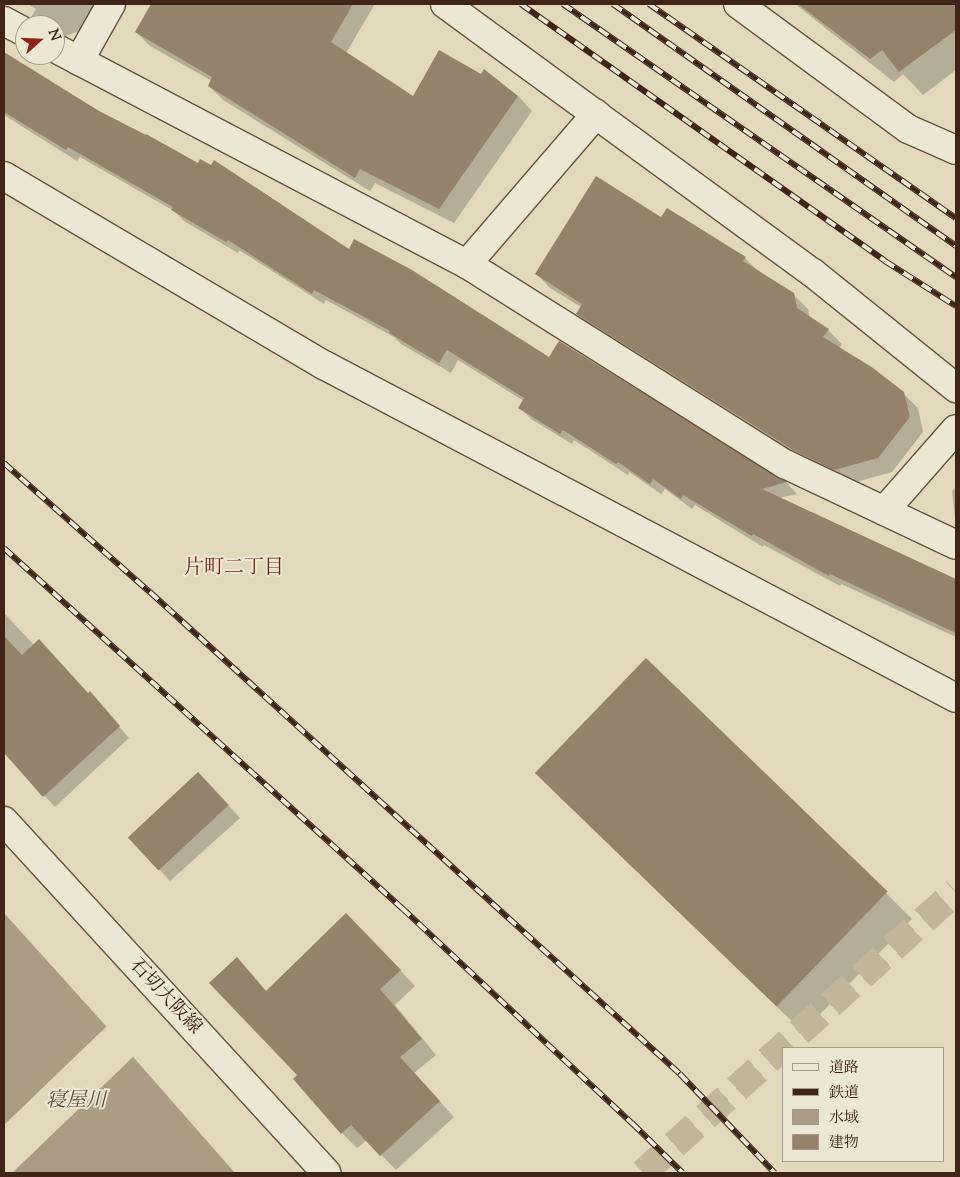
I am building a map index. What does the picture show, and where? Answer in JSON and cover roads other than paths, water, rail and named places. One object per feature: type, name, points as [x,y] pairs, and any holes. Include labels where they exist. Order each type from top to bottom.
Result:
[{"type":"street","points":[[79,61],[111,4]]},
{"type":"street","points":[[445,4],[813,273],[956,388]]},
{"type":"street","points":[[738,4],[908,128],[956,150]]},
{"type":"street","points":[[65,53],[467,264],[785,464],[956,546]]},
{"type":"street","points":[[467,264],[596,114]]},
{"type":"street","points":[[4,176],[324,365],[956,698]]},
{"type":"street","points":[[884,511],[956,429]]},
{"type":"street","name":"石切大阪線","points":[[4,821],[326,1173]]},
{"type":"water","name":"寝屋川","points":[[4,913],[106,1026],[235,1173],[4,1173]]},
{"type":"tunnel","points":[[783,1047],[956,891]]},
{"type":"tunnel","points":[[643,1173],[782,1048]]},
{"type":"railway","points":[[521,4],[885,261],[956,306]]},
{"type":"railway","points":[[563,4],[956,277]]},
{"type":"railway","points":[[613,4],[956,246]]},
{"type":"railway","points":[[649,4],[956,218]]},
{"type":"railway","points":[[4,463],[150,592],[680,1074],[775,1173]]},
{"type":"railway","points":[[4,548],[402,908],[683,1173]]},
{"type":"district","name":"片町二丁目","points":[[234,568]]}]
